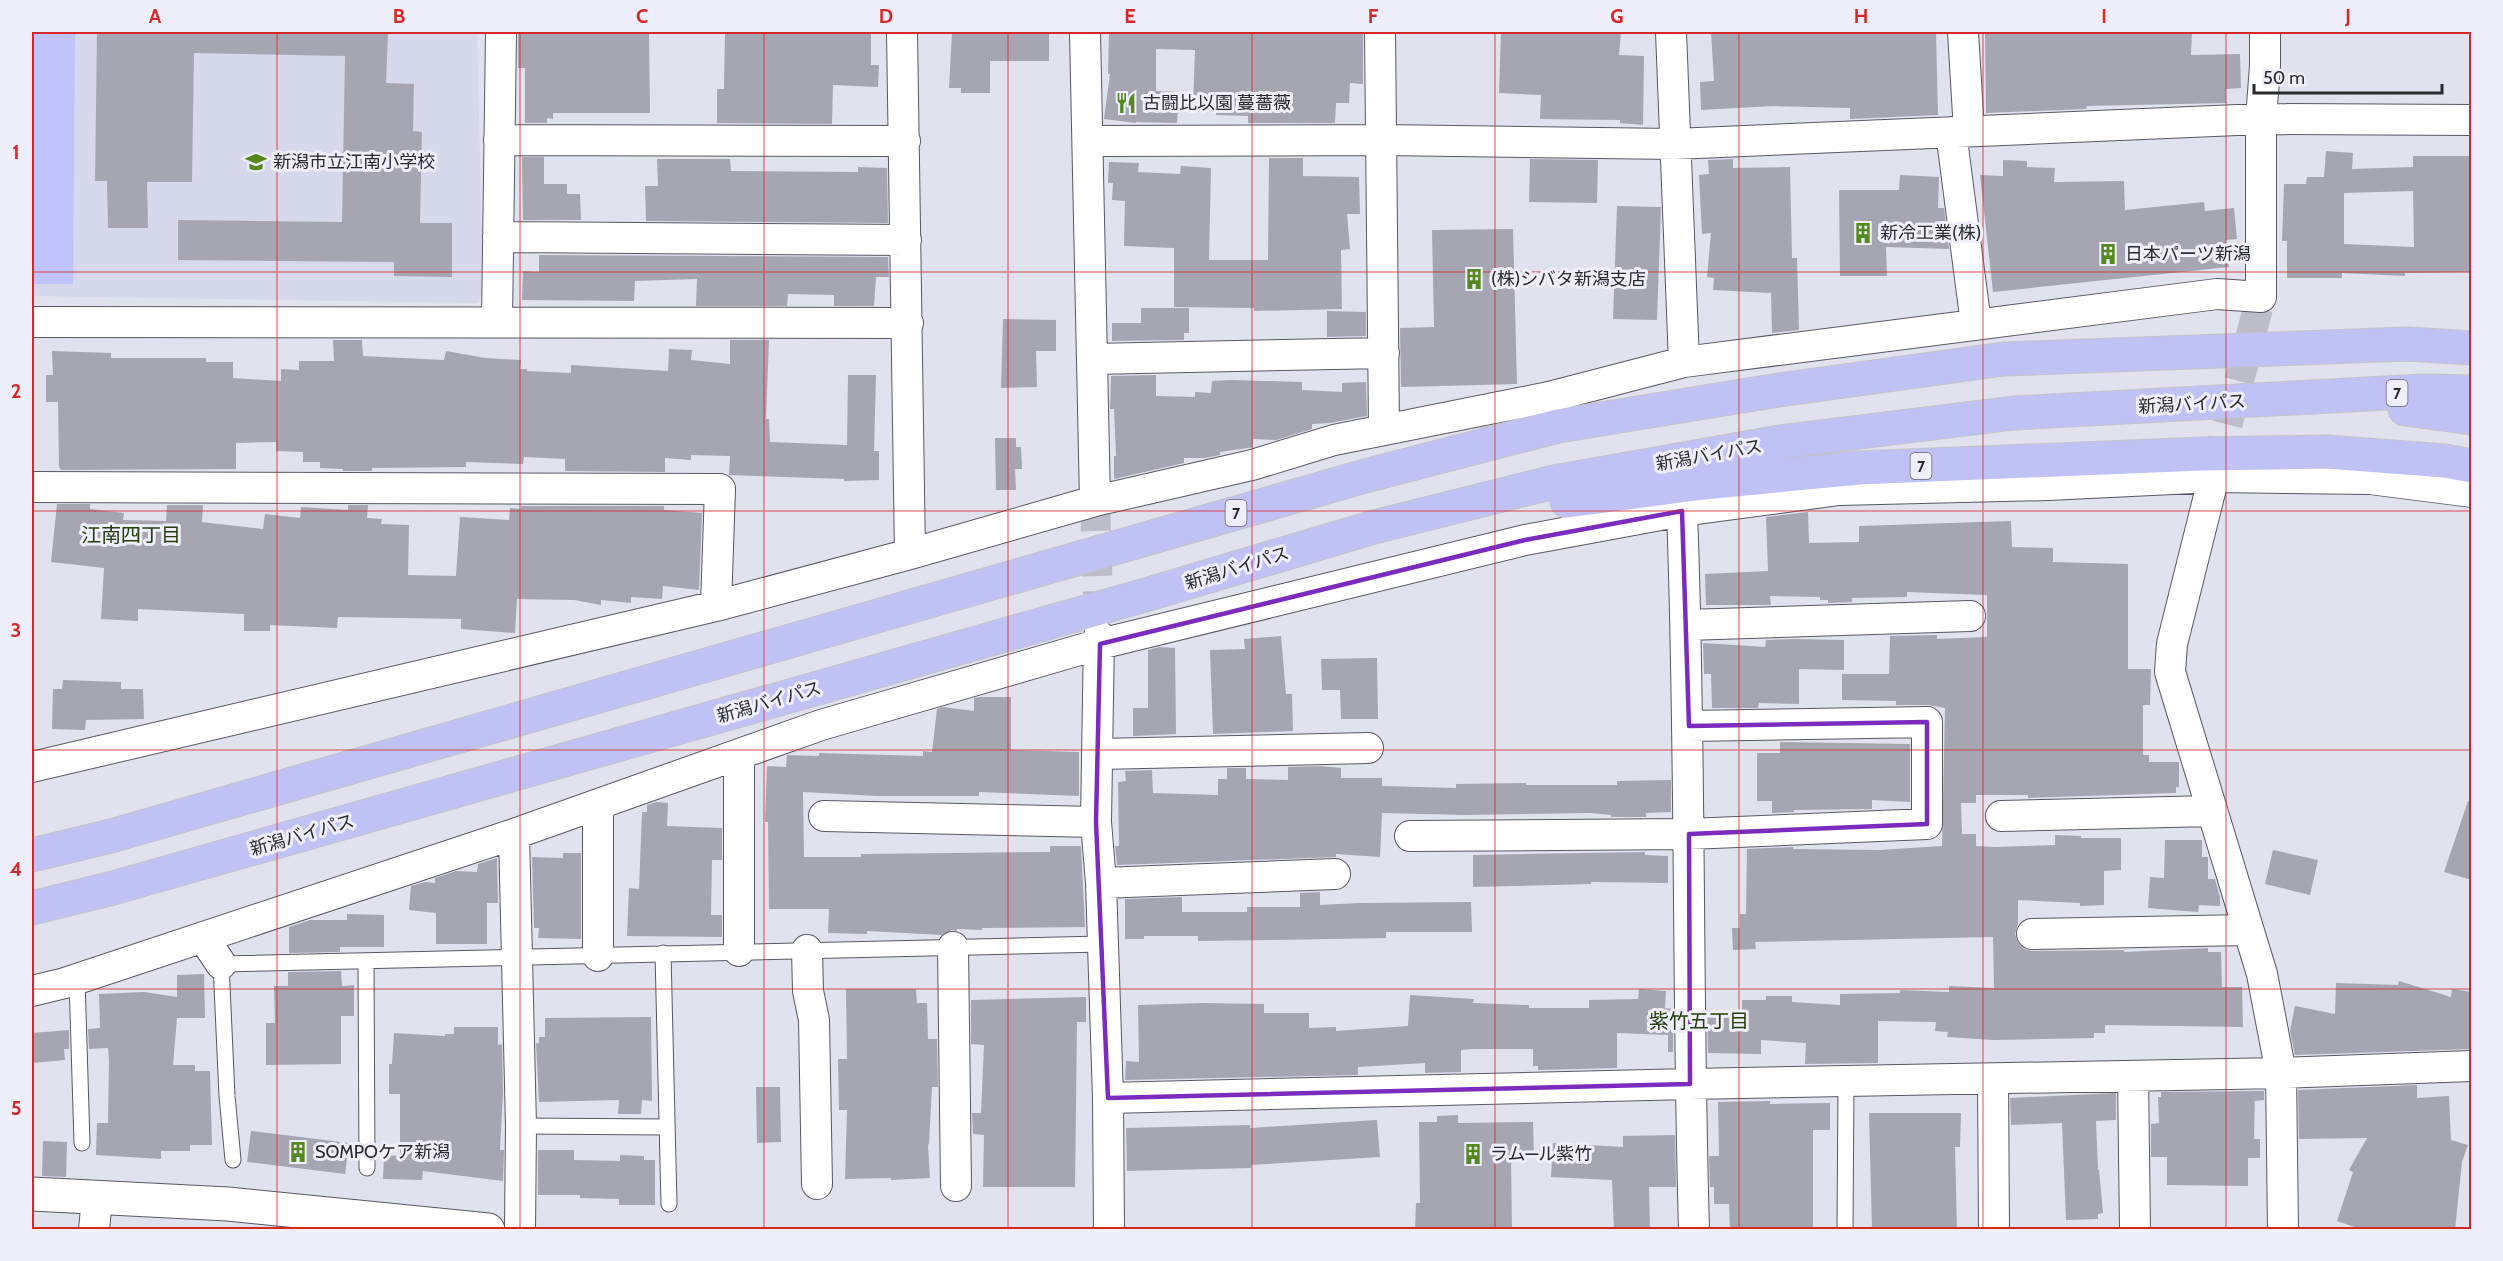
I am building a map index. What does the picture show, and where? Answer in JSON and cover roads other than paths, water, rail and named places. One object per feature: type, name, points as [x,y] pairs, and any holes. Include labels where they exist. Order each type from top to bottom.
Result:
[{"type":"highway","name":"7","points":[[32,855],[111,836],[1365,476],[1558,426],[1779,390],[2004,359],[2408,344],[2472,348]]},
{"type":"highway","name":"新潟バイパス","points":[[32,908],[125,885],[1131,600],[1374,526],[1554,482],[1780,442],[2014,413],[2423,391],[2472,392]]},
{"type":"highway","name":"7","points":[[2323,398],[2472,418]]},
{"type":"highway","name":"7","points":[[1374,526],[1703,483],[1859,468],[2202,454],[2327,452],[2445,461],[2472,466]]},
{"type":"street","points":[[497,322],[501,32]]},
{"type":"street","points":[[902,32],[910,554]]},
{"type":"street","points":[[1085,32],[1095,501]]},
{"type":"street","points":[[1380,32],[1383,140],[1384,429]]},
{"type":"street","points":[[1671,32],[1684,362]]},
{"type":"street","points":[[1963,32],[1960,132],[1976,324]]},
{"type":"street","points":[[32,767],[716,606],[1095,501],[1252,465],[1334,440],[1549,397],[1684,362],[2217,294],[2261,297],[2261,119],[2265,32]]},
{"type":"street","points":[[1089,141],[1383,140],[1674,144],[2261,119],[2472,120]]},
{"type":"street","points":[[499,140],[905,141]]},
{"type":"street","points":[[498,237],[906,240]]},
{"type":"street","points":[[32,322],[908,323]]},
{"type":"street","points":[[1092,359],[1384,354]]},
{"type":"street","points":[[32,991],[77,979],[514,834],[821,725],[1100,640],[1525,540],[1682,511],[1839,490],[2048,485],[2215,472],[2370,479],[2472,492]]},
{"type":"street","points":[[2215,472],[2172,644],[2170,672],[2262,974],[2281,1073],[2283,1230]]},
{"type":"street","points":[[32,487],[720,489],[716,606]]},
{"type":"street","points":[[1682,511],[1689,726],[1690,1084],[1694,1230]]},
{"type":"street","points":[[1686,625],[1970,616]]},
{"type":"street","points":[[1100,640],[1096,822],[1101,883],[1108,1098],[1108,1230]]},
{"type":"street","points":[[1410,836],[1689,834],[1927,824],[1927,722],[1689,726]]},
{"type":"street","points":[[1098,754],[1368,748]]},
{"type":"street","points":[[739,754],[739,951]]},
{"type":"street","points":[[598,805],[598,956]]},
{"type":"street","points":[[2001,816],[2212,811]]},
{"type":"street","points":[[824,816],[1096,822]]},
{"type":"street","points":[[514,834],[521,1126],[520,1230]]},
{"type":"street","points":[[1101,883],[1335,874]]},
{"type":"street","points":[[2032,934],[2248,930]]},
{"type":"street","points":[[203,937],[221,964]]},
{"type":"street","points":[[953,947],[956,1186]]},
{"type":"street","points":[[807,950],[808,991],[814,1020],[817,1184]]},
{"type":"street","points":[[1108,1098],[2281,1073],[2472,1066]]},
{"type":"street","points":[[2133,1076],[2135,1230]]},
{"type":"street","points":[[1993,1079],[1994,1230]]},
{"type":"street","points":[[32,1194],[96,1214],[228,1204],[488,1230]]},
{"type":"lane","points":[[233,1160],[227,1096],[221,964],[1102,944]]},
{"type":"lane","points":[[663,953],[669,1204]]},
{"type":"lane","points":[[366,961],[367,1168]]},
{"type":"lane","points":[[77,979],[82,1143]]},
{"type":"lane","points":[[1845,1230],[1846,1081]]},
{"type":"lane","points":[[521,1126],[666,1127]]},
{"type":"tunnel","points":[[2216,468],[2261,297]]},
{"type":"tunnel","points":[[1095,501],[1099,633]]},
{"type":"place","name":"古闘比以園 蔓薔薇","points":[[1126,103]]},
{"type":"place","name":"新潟市立江南小学校","points":[[256,162]]},
{"type":"place","name":"新冷工業(株)","points":[[1863,233]]},
{"type":"place","name":"日本パーツ新潟","points":[[2108,254]]},
{"type":"place","name":"(株)シバタ新潟支店","points":[[1474,279]]},
{"type":"place","name":"SOMPOケア新潟","points":[[298,1152]]},
{"type":"place","name":"ラム―ル紫竹","points":[[1473,1154]]},
{"type":"district","name":"江南四丁目","points":[[131,535]]},
{"type":"district","name":"紫竹五丁目","points":[[1699,1021]]}]
